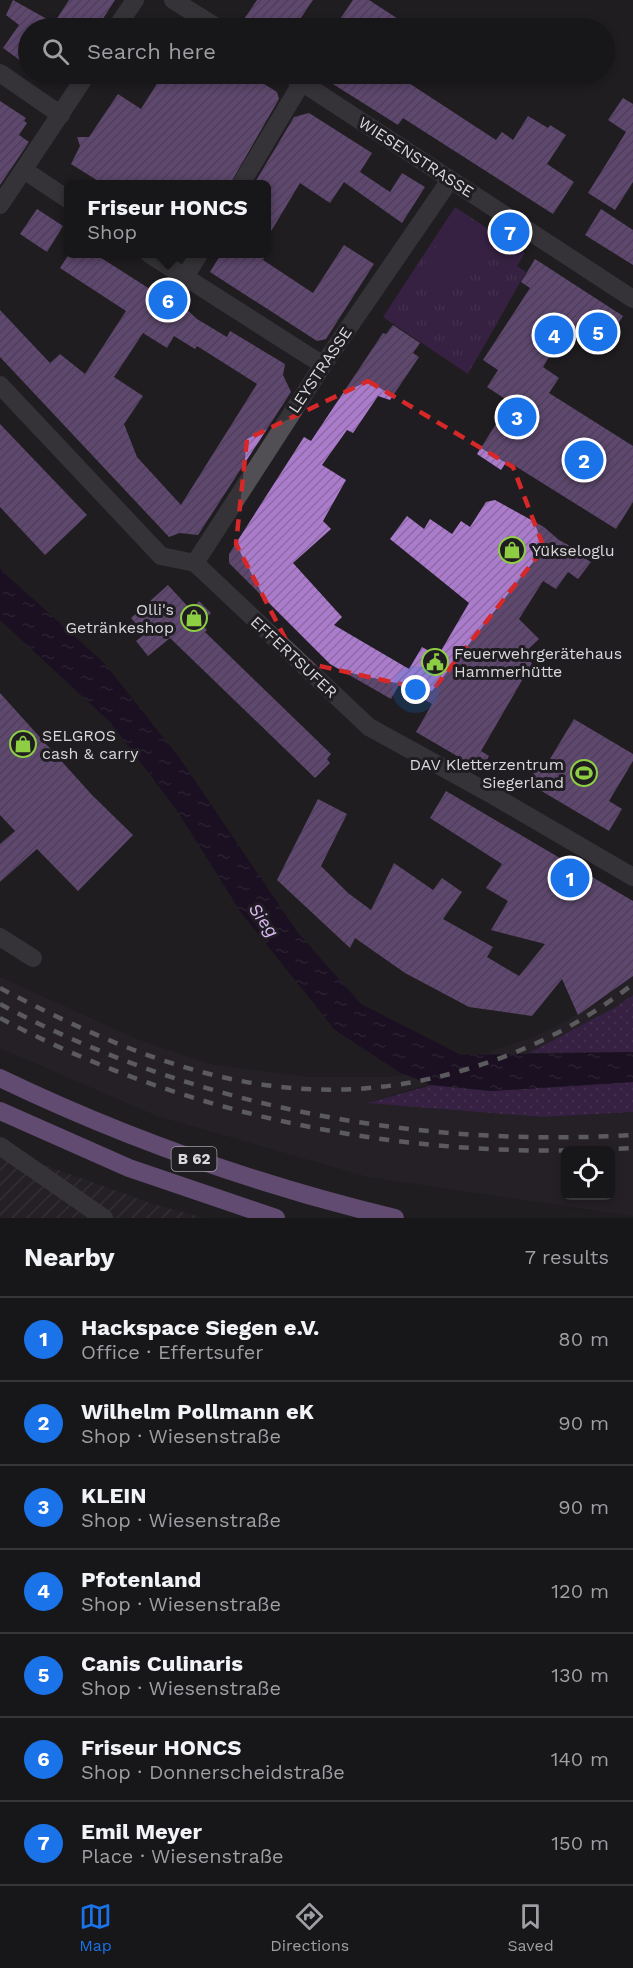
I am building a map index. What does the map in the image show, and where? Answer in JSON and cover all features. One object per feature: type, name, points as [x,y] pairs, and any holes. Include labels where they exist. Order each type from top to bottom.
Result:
[{"type":"highway","name":"B 62","points":[[0,1078],[140,1140],[224,1170],[309,1196],[395,1218]]},
{"type":"highway","name":"B 62","points":[[0,1112],[129,1168],[276,1218]]},
{"type":"street","points":[[123,18],[135,0]]},
{"type":"street","points":[[173,0],[202,18]]},
{"type":"street","points":[[0,73],[61,115]]},
{"type":"street","points":[[0,205],[81,84]]},
{"type":"street","points":[[243,180],[292,84]]},
{"type":"street","name":"WIESENSTRASSE","points":[[304,84],[633,299]]},
{"type":"street","points":[[24,170],[64,197]]},
{"type":"street","name":"LEYSTRASSE","points":[[195,563],[323,365],[450,180]]},
{"type":"street","points":[[155,258],[323,365]]},
{"type":"street","points":[[185,277],[197,258]]},
{"type":"street","points":[[0,385],[161,556],[195,563]]},
{"type":"street","name":"EFFERTSUFER","points":[[195,563],[369,727],[489,793],[633,878]]},
{"type":"street","points":[[0,937],[33,958]]},
{"type":"street","points":[[0,1146],[104,1218]]},
{"type":"highlighted area","points":[[368,381],[513,467],[544,548],[432,691],[297,661],[236,544],[247,439]]},
{"type":"shaded area","points":[[633,975],[633,995],[614,1008],[529,1053],[370,1102],[543,1117],[633,1112],[633,1216],[368,1177],[157,1116],[0,1048],[0,977],[139,1040],[210,1064],[306,1077],[394,1077],[462,1061],[539,1035],[600,1002]]},
{"type":"shaded area","points":[[0,1149],[150,1203],[204,1218],[0,1218]]},
{"type":"green space","points":[[455,207],[525,253],[517,266],[526,272],[468,374],[383,317]]},
{"type":"green space","points":[[454,219],[486,240],[449,296],[418,275]]},
{"type":"green space","points":[[633,995],[633,1052],[529,1053],[614,1008]]},
{"type":"green space","points":[[633,1082],[633,1112],[543,1117],[367,1103],[432,1085],[492,1091]]},
{"type":"water","name":"Sieg","points":[[0,569],[105,664],[181,760],[298,933],[361,1004],[461,1055],[633,1052],[633,1082],[492,1091],[432,1085],[399,1072],[335,1030],[242,914],[176,809],[110,722],[0,620]]},
{"type":"building","points":[[13,0],[45,18],[18,18],[18,24],[6,15]]},
{"type":"building","points":[[69,0],[115,0],[103,18],[57,18]]},
{"type":"building","points":[[257,0],[313,0],[301,18],[245,18]]},
{"type":"building","points":[[353,0],[369,0],[397,18],[341,18]]},
{"type":"building","points":[[18,26],[18,59],[3,48]]},
{"type":"building","points":[[157,84],[264,84],[277,92],[279,99],[232,180],[97,180],[71,164],[80,146],[77,137],[89,137],[118,94],[141,109]]},
{"type":"building","points":[[333,84],[410,84],[496,140],[502,132],[513,140],[528,116],[566,135],[547,164],[574,182],[553,214],[403,118],[398,125]]},
{"type":"building","points":[[623,98],[633,104],[633,182],[615,210],[588,193],[626,132],[608,120]]},
{"type":"building","points":[[0,101],[26,118],[24,121],[27,123],[19,135],[29,142],[0,185]]},
{"type":"building","points":[[309,113],[372,153],[360,172],[390,192],[402,173],[425,187],[402,223],[344,182],[330,203],[300,183],[271,231],[271,180],[256,180],[294,117]]},
{"type":"building","points":[[37,209],[63,226],[47,252],[20,234]]},
{"type":"building","points":[[601,209],[633,230],[633,265],[585,235]]},
{"type":"building","points":[[344,245],[374,264],[326,339],[317,341],[210,272],[219,258],[264,258],[263,260],[313,293]]},
{"type":"building","points":[[66,258],[101,258],[153,291],[183,306],[197,319],[227,337],[230,331],[285,364],[283,375],[291,392],[198,535],[180,533],[169,537],[0,357],[0,310],[50,363],[60,354],[85,374],[126,311],[60,268]],"holes":[[[143,333],[167,348],[174,336],[195,349],[197,346],[257,384],[181,505],[137,457],[124,424],[143,396],[114,377]]]},
{"type":"building","points":[[535,259],[623,316],[608,339],[588,326],[579,340],[565,331],[543,367],[559,378],[549,393],[633,446],[633,502],[616,529],[507,461],[501,470],[477,454],[510,402],[487,387],[498,370],[483,360],[530,288],[521,282]]},
{"type":"building","points":[[393,325],[420,343],[413,353],[419,357],[390,400],[378,396],[353,433],[347,430],[322,465],[346,480],[323,521],[331,529],[293,563],[342,617],[334,625],[409,669],[422,647],[438,656],[469,603],[390,539],[407,516],[424,529],[430,519],[452,534],[461,521],[470,527],[486,502],[495,500],[544,527],[559,540],[581,552],[579,555],[591,562],[578,579],[568,572],[556,589],[543,581],[519,619],[539,639],[521,656],[532,663],[481,751],[489,756],[481,770],[416,732],[432,704],[399,685],[391,699],[330,664],[229,563],[229,554],[304,437],[311,441],[383,333],[386,334]]},
{"type":"building","points":[[0,424],[87,515],[45,555],[0,507]]},
{"type":"building","points":[[168,585],[191,610],[199,601],[211,613],[200,623],[207,630],[205,632],[331,754],[327,759],[330,763],[315,778],[170,638],[148,656],[136,641],[145,634],[131,618]]},
{"type":"building","points":[[0,693],[92,795],[133,835],[78,891],[37,849],[0,882],[0,844],[15,831],[0,815]]},
{"type":"building","name":"DAV Kletterzentrum Siegerland","points":[[574,719],[633,754],[633,761],[609,801],[622,809],[609,831],[528,783],[541,761],[547,764]]},
{"type":"building","points":[[446,791],[633,901],[633,976],[578,1015],[562,979],[532,1016],[469,1007],[405,973],[355,938],[350,948],[277,880],[318,799],[347,814],[321,866],[348,893],[371,910],[394,863],[433,890],[442,878],[462,892],[443,919],[493,947],[487,957],[519,976],[545,944],[491,930],[508,901],[486,888],[502,864],[430,818]]},
{"type":"railway","points":[[0,988],[113,1042],[169,1062],[225,1078],[283,1087],[341,1090],[401,1084],[487,1063],[553,1035],[594,1012],[633,984]]},
{"type":"railway","points":[[0,1004],[74,1040],[150,1070],[228,1094],[308,1113],[388,1126],[470,1134],[551,1137],[633,1135]]},
{"type":"railway","points":[[0,1018],[73,1053],[150,1083],[228,1108],[308,1126],[388,1140],[470,1148],[552,1151],[633,1148]]},
{"type":"place","name":"Emil Meyer","points":[[510,232]]},
{"type":"place","name":"Friseur HONCS","points":[[168,300]]},
{"type":"place","name":"Canis Culinaris","points":[[598,332]]},
{"type":"place","name":"Pfotenland","points":[[554,335]]},
{"type":"place","name":"KLEIN","points":[[517,417]]},
{"type":"place","name":"Wilhelm Pollmann eK","points":[[584,460]]},
{"type":"place","name":"Yükseloglu","points":[[512,550]]},
{"type":"place","name":"Olli's Getränkeshop","points":[[194,618]]},
{"type":"place","name":"Feuerwehrgerätehaus Hammerhütte","points":[[435,662]]},
{"type":"place","name":"SELGROS cash & carry","points":[[23,744]]},
{"type":"place","name":"DAV Kletterzentrum Siegerland","points":[[584,773]]},
{"type":"place","name":"Hackspace Siegen e.V.","points":[[570,878]]}]
